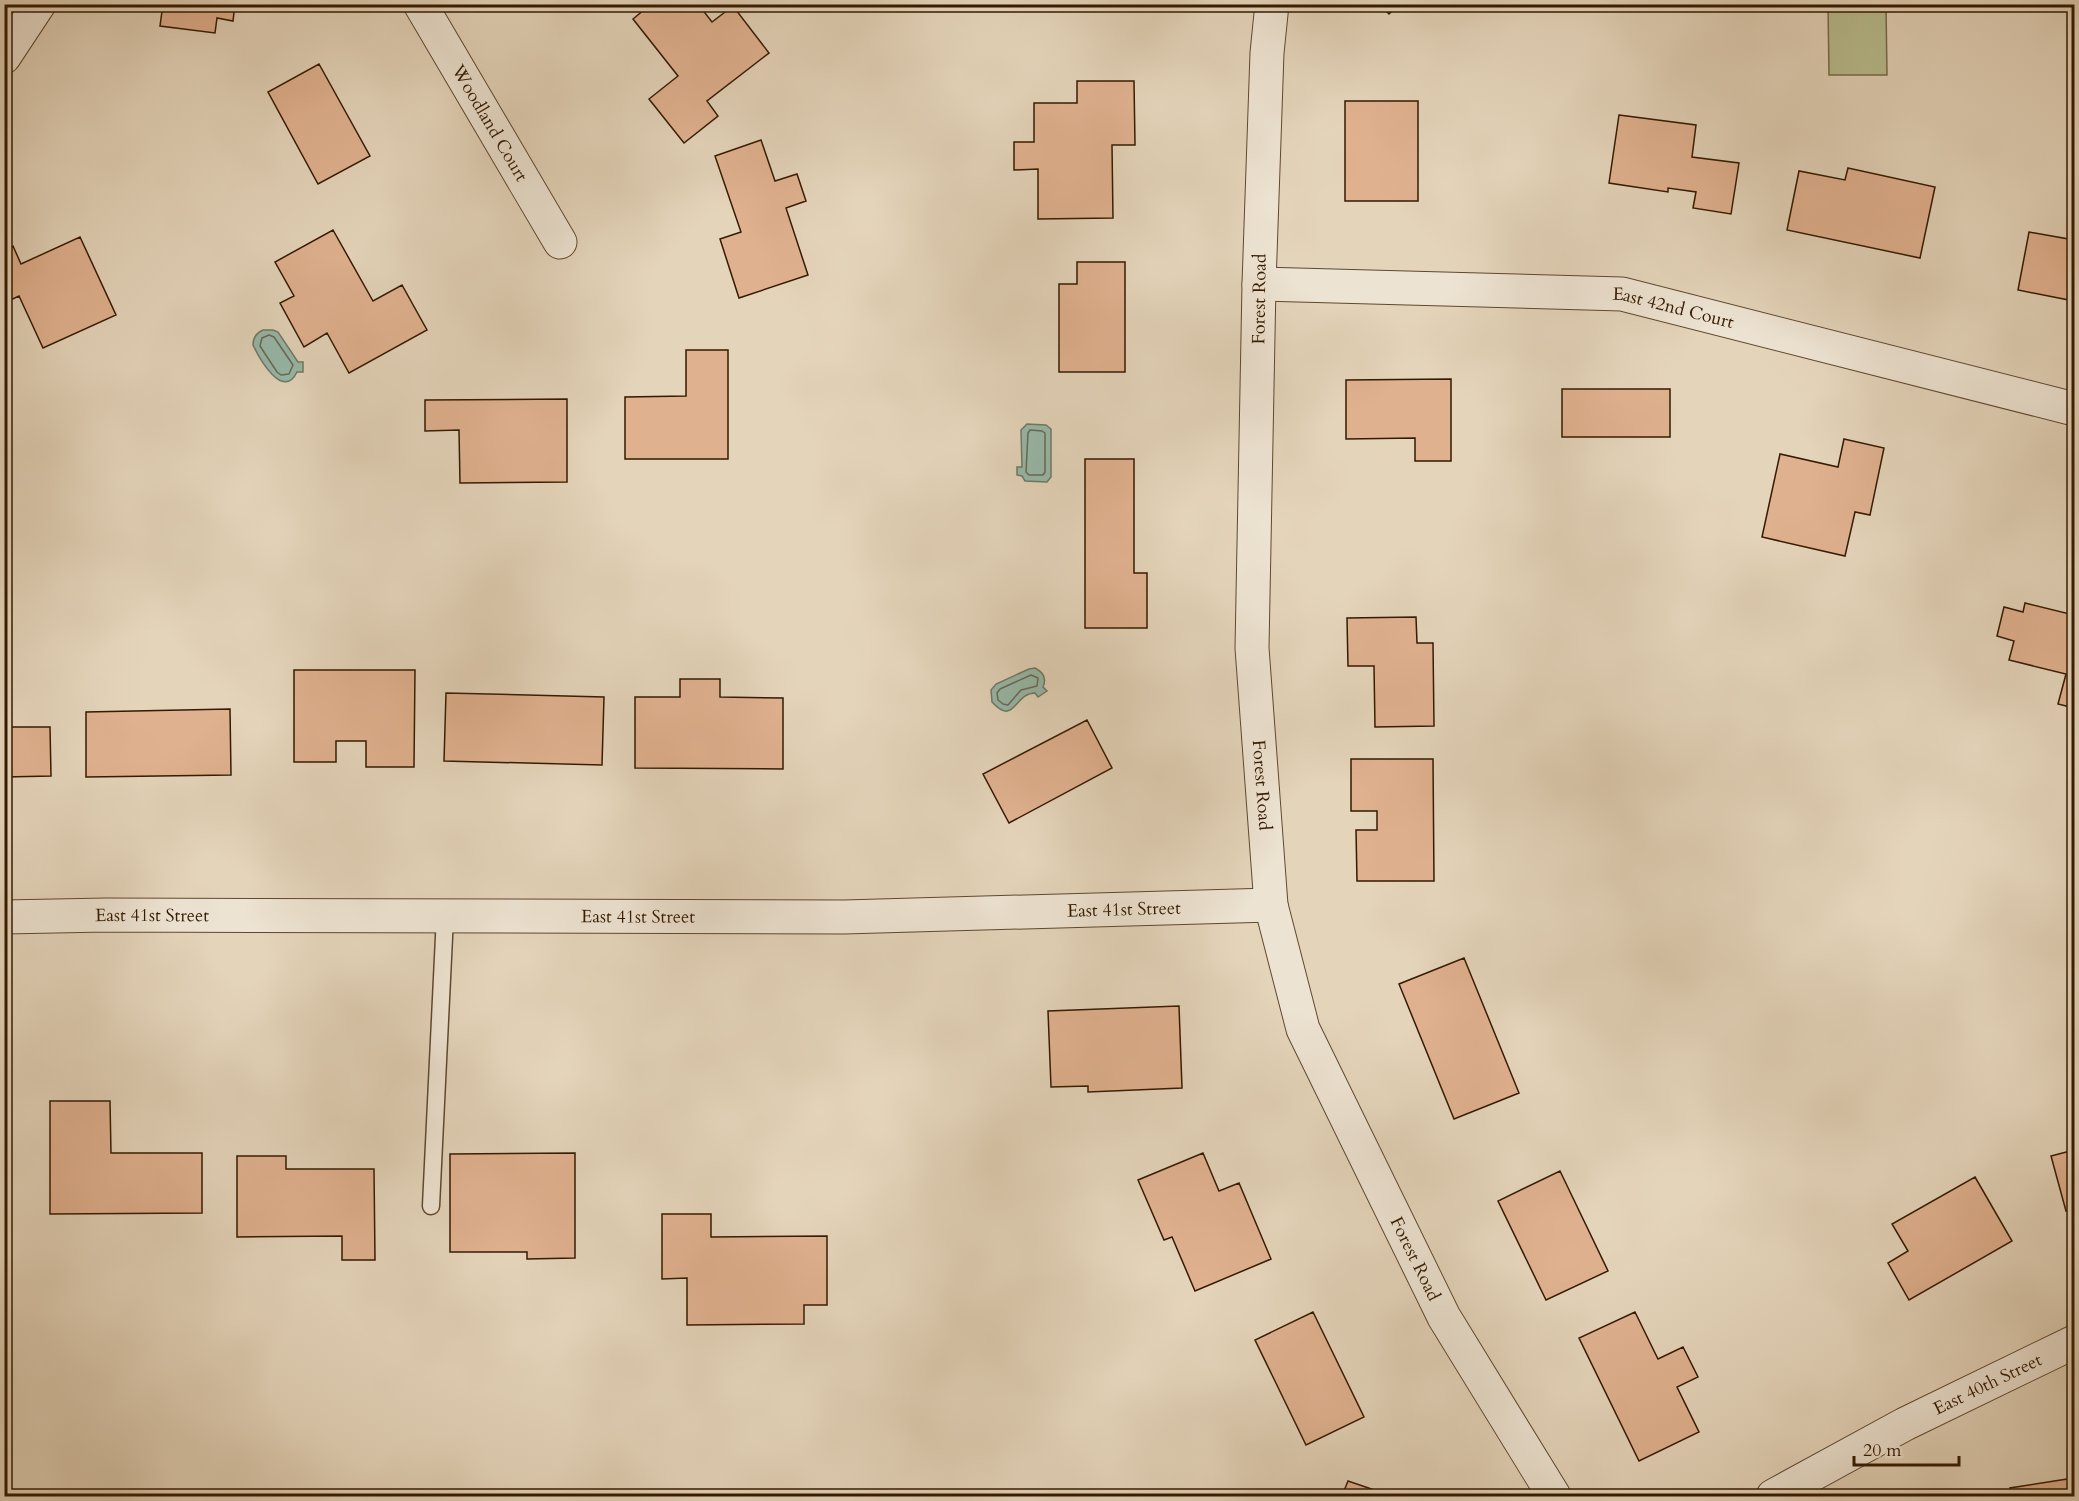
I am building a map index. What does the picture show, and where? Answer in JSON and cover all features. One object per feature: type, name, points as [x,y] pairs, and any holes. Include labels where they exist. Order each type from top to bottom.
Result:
[{"type":"street","points":[[4,57],[39,4]]},
{"type":"street","name":"Woodland Court","points":[[420,4],[560,242]]},
{"type":"street","name":"Forest Road","points":[[1272,4],[1267,53],[1259,284],[1252,648],[1271,905],[1303,1029],[1444,1317],[1554,1497]]},
{"type":"street","name":"East 42nd Court","points":[[1259,284],[1622,294],[2074,409]]},
{"type":"street","name":"East 41st Street","points":[[4,917],[106,915],[844,917],[1271,905]]},
{"type":"street","name":"East 40th Street","points":[[1773,1497],[1905,1424],[2074,1342]]},
{"type":"lane","points":[[431,1206],[445,916]]},
{"type":"green space","points":[[1828,5],[1886,5],[1887,75],[1829,75]]},
{"type":"water","points":[[263,330],[278,332],[298,362],[303,362],[303,372],[297,372],[291,380],[285,382],[272,374],[260,359],[253,345],[255,336]]},
{"type":"water","points":[[1027,424],[1046,425],[1051,429],[1051,477],[1047,482],[1025,481],[1022,476],[1017,475],[1017,467],[1022,467],[1021,430]]},
{"type":"water","points":[[1035,668],[1044,676],[1043,687],[1047,691],[1038,697],[1035,693],[1028,694],[1010,710],[1005,711],[992,702],[991,690],[996,684]]},
{"type":"building","points":[[163,4],[235,4],[233,21],[217,18],[215,33],[160,26]]},
{"type":"building","points":[[651,4],[698,4],[712,22],[733,6],[769,53],[707,101],[718,116],[684,143],[649,99],[678,76],[633,19]]},
{"type":"building","points":[[1069,4],[1119,4],[1118,11]]},
{"type":"building","points":[[1379,4],[1399,4],[1389,14]]},
{"type":"building","points":[[319,64],[370,156],[318,184],[268,92]]},
{"type":"building","points":[[1077,81],[1134,81],[1135,145],[1112,145],[1113,218],[1038,219],[1038,169],[1014,170],[1014,142],[1034,142],[1034,103],[1077,103]]},
{"type":"building","points":[[1345,101],[1418,101],[1418,201],[1345,201]]},
{"type":"building","points":[[1619,115],[1696,125],[1692,157],[1739,163],[1731,214],[1693,208],[1696,192],[1668,188],[1668,192],[1609,183]]},
{"type":"building","points":[[761,140],[775,181],[797,174],[806,201],[786,208],[808,275],[739,298],[720,239],[741,232],[715,156]]},
{"type":"building","points":[[1848,168],[1935,187],[1920,258],[1787,230],[1799,171],[1845,180]]},
{"type":"building","points":[[333,230],[373,301],[402,285],[427,330],[349,373],[327,333],[304,347],[280,303],[294,296],[275,262]]},
{"type":"building","points":[[2029,232],[2074,240],[2074,301],[2018,290]]},
{"type":"building","points":[[80,237],[116,315],[43,348],[19,296],[4,303],[4,250],[13,246],[21,264]]},
{"type":"building","points":[[1077,262],[1125,262],[1125,372],[1059,372],[1059,284],[1077,284]]},
{"type":"building","points":[[686,350],[728,350],[728,459],[625,459],[625,397],[686,396]]},
{"type":"building","points":[[1451,379],[1451,461],[1415,461],[1415,438],[1346,439],[1346,380]]},
{"type":"building","points":[[1562,389],[1670,389],[1670,437],[1562,437]]},
{"type":"building","points":[[567,399],[567,482],[460,483],[459,430],[425,431],[425,400]]},
{"type":"building","points":[[1844,439],[1884,448],[1870,515],[1855,512],[1845,556],[1762,537],[1780,454],[1838,467]]},
{"type":"building","points":[[1085,459],[1134,459],[1134,573],[1147,573],[1147,628],[1085,628]]},
{"type":"building","points":[[2025,603],[2074,615],[2074,708],[2058,704],[2066,674],[2009,660],[2014,641],[1997,636],[2004,607],[2023,612]]},
{"type":"building","points":[[1416,617],[1417,643],[1433,643],[1434,726],[1375,727],[1374,666],[1348,666],[1347,618]]},
{"type":"building","points":[[294,670],[415,670],[414,767],[366,767],[366,741],[336,741],[336,762],[294,762]]},
{"type":"building","points":[[680,679],[720,679],[720,697],[783,698],[783,769],[635,768],[635,697],[680,697]]},
{"type":"building","points":[[446,693],[604,697],[602,765],[444,761]]},
{"type":"building","points":[[230,709],[231,775],[86,777],[86,712]]},
{"type":"building","points":[[1087,720],[1112,768],[1009,823],[983,774]]},
{"type":"building","points":[[4,727],[50,727],[51,776],[4,777]]},
{"type":"building","points":[[1351,759],[1433,759],[1434,881],[1357,881],[1356,830],[1377,830],[1377,811],[1351,811]]},
{"type":"building","points":[[1464,958],[1519,1093],[1454,1119],[1399,984]]},
{"type":"building","points":[[1179,1006],[1182,1088],[1088,1092],[1088,1086],[1051,1087],[1048,1011]]},
{"type":"building","points":[[50,1101],[110,1101],[111,1153],[202,1153],[202,1213],[50,1214]]},
{"type":"building","points":[[2074,1150],[2074,1209],[2066,1211],[2051,1156]]},
{"type":"building","points":[[575,1153],[575,1258],[527,1259],[527,1252],[450,1252],[450,1154]]},
{"type":"building","points":[[1203,1153],[1219,1191],[1239,1183],[1271,1259],[1195,1291],[1172,1237],[1164,1240],[1138,1180]]},
{"type":"building","points":[[237,1156],[286,1156],[286,1169],[374,1169],[375,1260],[342,1260],[342,1236],[237,1237]]},
{"type":"building","points":[[1560,1171],[1608,1271],[1546,1300],[1498,1201]]},
{"type":"building","points":[[1975,1177],[2012,1241],[1909,1300],[1888,1263],[1908,1251],[1892,1224]]},
{"type":"building","points":[[662,1214],[711,1214],[711,1237],[827,1236],[827,1305],[804,1305],[804,1324],[687,1325],[687,1278],[662,1279]]},
{"type":"building","points":[[1313,1312],[1364,1417],[1306,1445],[1255,1340]]},
{"type":"building","points":[[1635,1312],[1658,1359],[1683,1347],[1698,1377],[1677,1387],[1699,1432],[1639,1461],[1579,1338]]},
{"type":"building","points":[[2074,1478],[2074,1496],[2011,1496],[2010,1488]]},
{"type":"building","points":[[1348,1481],[1392,1496],[1342,1496]]}]
